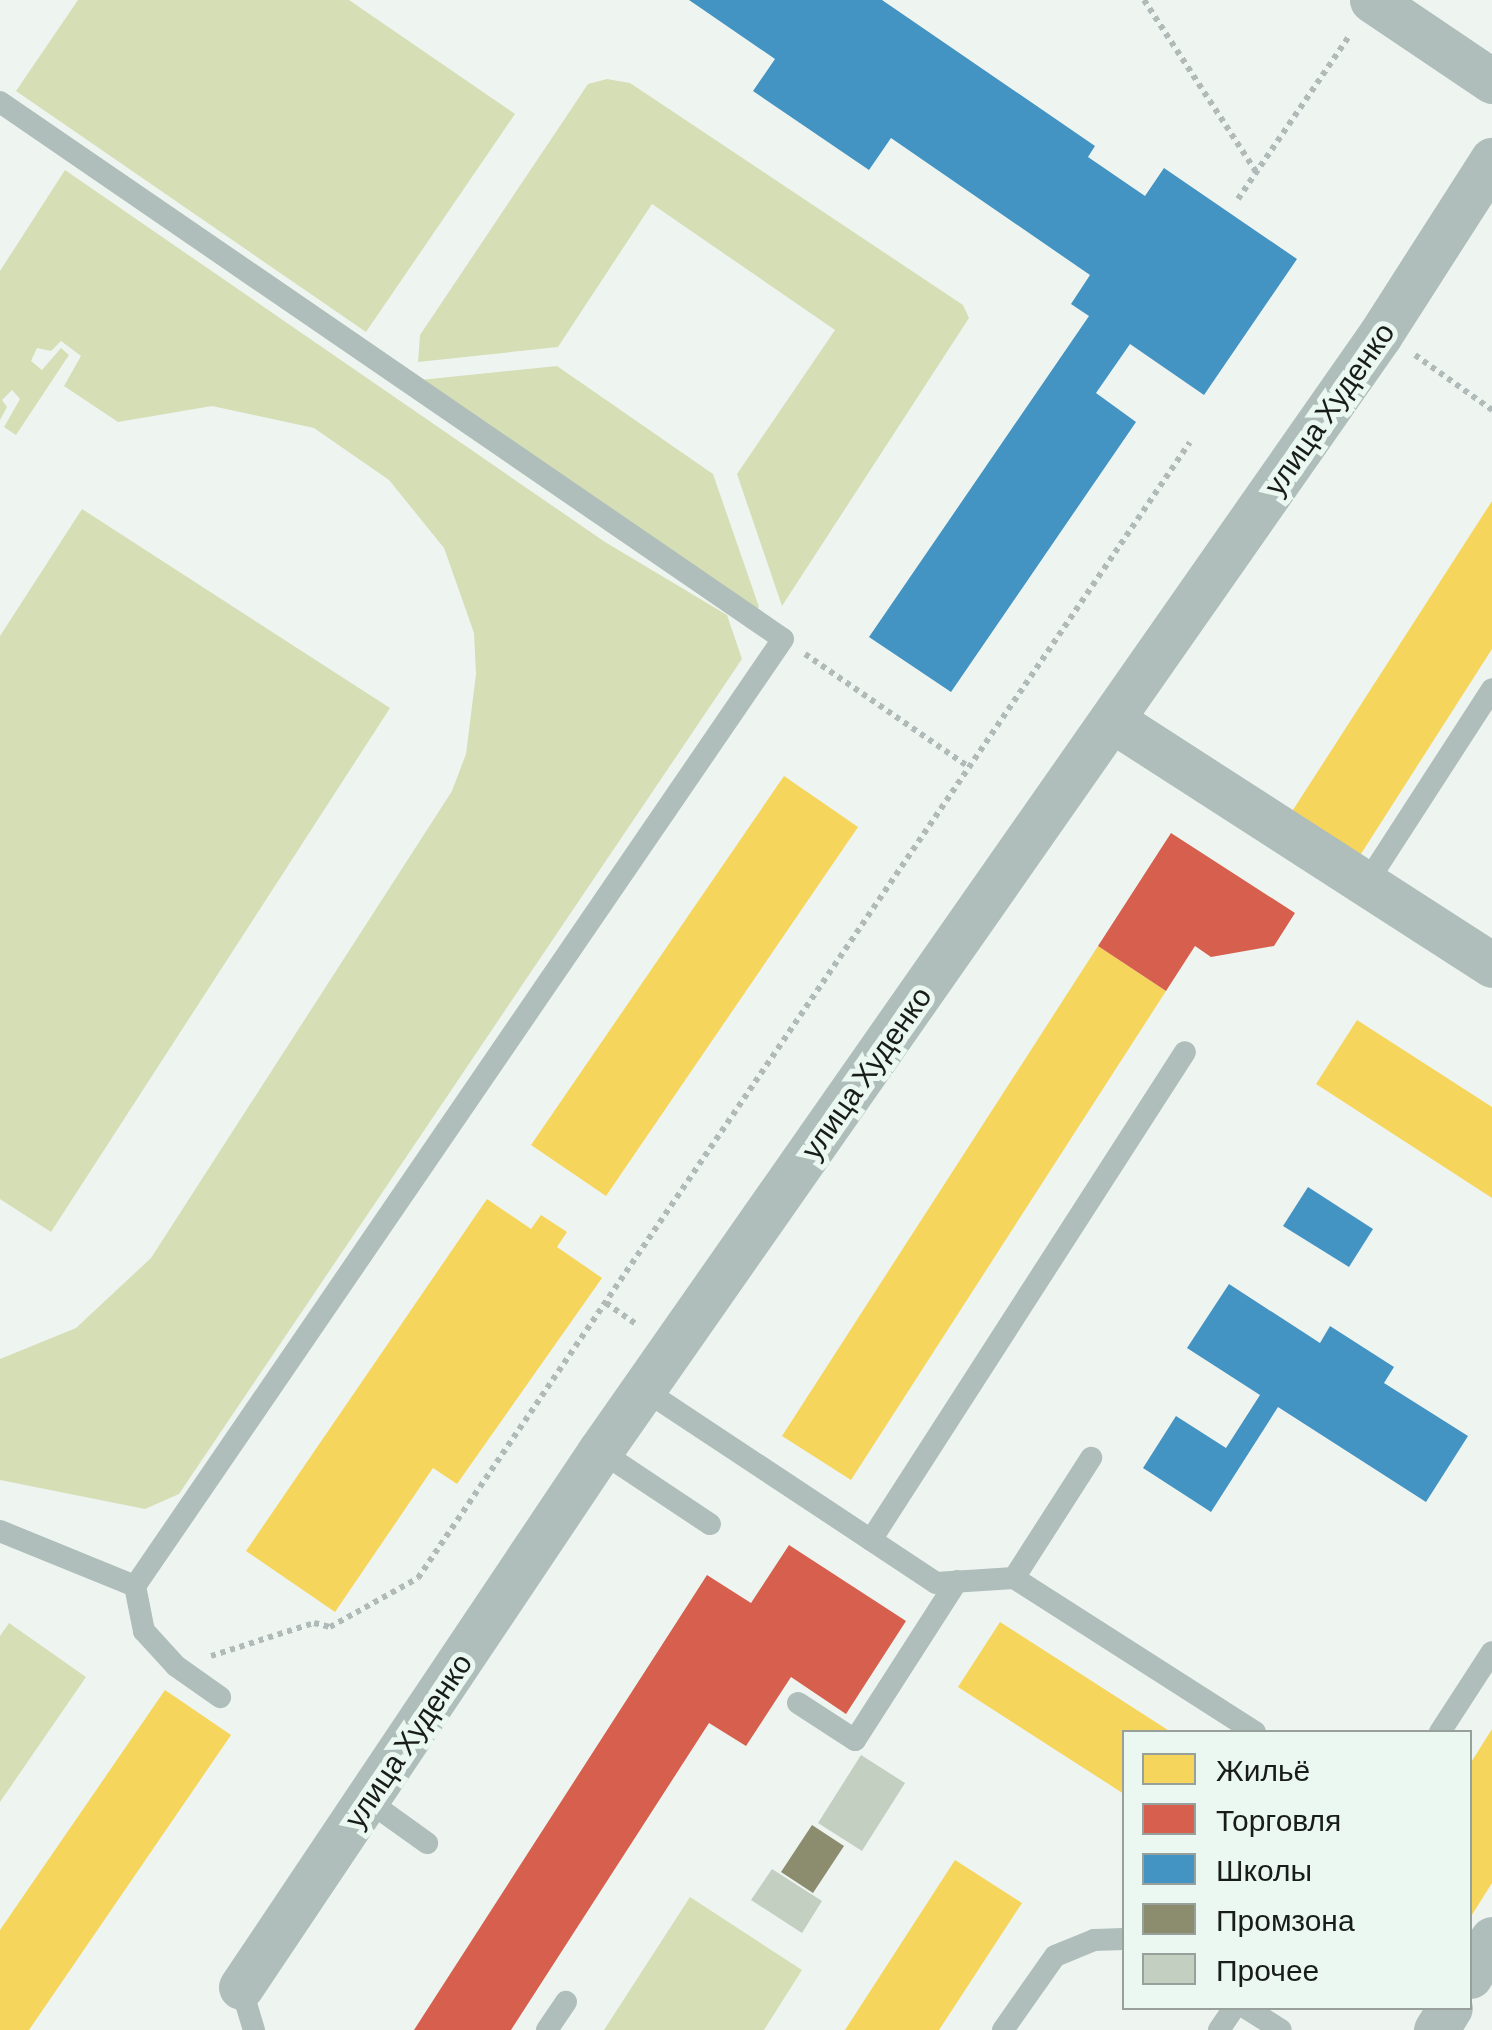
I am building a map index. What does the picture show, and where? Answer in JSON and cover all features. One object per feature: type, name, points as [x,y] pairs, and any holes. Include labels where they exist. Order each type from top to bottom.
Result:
[{"type":"street","points":[[1373,0],[1492,81]]},
{"type":"street","name":"улица Худенко","points":[[250,2019],[367,1800],[600,1451],[1380,335],[1492,160]]},
{"type":"street","points":[[1112,720],[1492,965]]},
{"type":"street","points":[[1472,1973],[1492,1939]]},
{"type":"lane","points":[[0,102],[783,640],[135,1586],[144,1631],[176,1666],[220,1696]]},
{"type":"lane","points":[[1366,884],[1492,689]]},
{"type":"lane","points":[[871,1540],[1186,1052]]},
{"type":"lane","points":[[643,1389],[936,1583],[1014,1578],[1251,1730]]},
{"type":"lane","points":[[600,1451],[710,1524]]},
{"type":"lane","points":[[1014,1578],[1091,1458]]},
{"type":"lane","points":[[0,1531],[135,1586]]},
{"type":"lane","points":[[798,1703],[855,1740],[957,1582]]},
{"type":"lane","points":[[1441,1730],[1492,1652]]},
{"type":"lane","points":[[367,1800],[427,1842]]},
{"type":"lane","points":[[1003,2030],[1055,1956],[1094,1940],[1122,1939]]},
{"type":"lane","points":[[548,2030],[566,2002]]},
{"type":"lane","points":[[1249,2010],[1281,2030]]},
{"type":"path","points":[[1144,0],[1256,172]]},
{"type":"path","points":[[1238,199],[1373,0]]},
{"type":"path","points":[[1380,335],[1492,410]]},
{"type":"path","points":[[176,1666],[314,1623],[330,1627],[418,1578],[1190,442]]},
{"type":"path","points":[[783,640],[969,768]]},
{"type":"green space","points":[[78,0],[349,0],[515,114],[366,332],[16,91]]},
{"type":"green space","points":[[607,79],[630,83],[963,305],[969,318],[782,606],[737,474],[835,330],[652,204],[558,347],[418,362],[420,335],[588,84]]},
{"type":"green space","points":[[65,170],[605,542],[727,615],[742,659],[179,1494],[145,1509],[0,1480],[0,1359],[76,1328],[151,1258],[452,791],[466,754],[476,674],[474,633],[444,548],[389,480],[314,428],[212,406],[118,422],[64,386],[81,356],[61,341],[51,351],[37,348],[31,361],[42,370],[61,348],[69,355],[16,435],[4,427],[20,399],[12,390],[2,400],[7,407],[0,420],[0,271]]},
{"type":"green space","points":[[557,366],[713,474],[759,607],[753,612],[420,380]]},
{"type":"green space","points":[[82,509],[390,708],[51,1232],[0,1199],[0,636]]},
{"type":"green space","points":[[9,1623],[86,1677],[0,1802],[0,1636]]},
{"type":"green space","points":[[690,1897],[802,1970],[764,2030],[604,2030]]},
{"type":"building: Жильё","points":[[1492,501],[1492,649],[1359,857],[1291,813]]},
{"type":"building: Жильё","points":[[784,776],[858,827],[606,1196],[531,1145]]},
{"type":"building: Жильё","points":[[1098,946],[1166,991],[851,1480],[782,1436]]},
{"type":"building: Жильё","points":[[1357,1020],[1492,1107],[1492,1198],[1316,1084]]},
{"type":"building: Жильё","points":[[487,1199],[531,1229],[541,1215],[567,1232],[557,1247],[602,1278],[457,1484],[433,1468],[335,1612],[246,1551]]},
{"type":"building: Жильё","points":[[1000,1622],[1168,1730],[1122,1730],[1122,1793],[958,1687]]},
{"type":"building: Жильё","points":[[165,1690],[231,1735],[29,2030],[0,2030],[0,1930]]},
{"type":"building: Жильё","points":[[1492,1729],[1492,1883],[1472,1915],[1472,1761]]},
{"type":"building: Жильё","points":[[955,1860],[1022,1903],[939,2030],[845,2030]]},
{"type":"building: Торговля","points":[[1171,833],[1295,913],[1274,946],[1211,957],[1195,946],[1166,991],[1098,946]]},
{"type":"building: Торговля","points":[[789,1545],[906,1621],[846,1714],[791,1677],[746,1746],[709,1723],[511,2030],[414,2030],[707,1575],[751,1603]]},
{"type":"building: Школы","points":[[689,0],[882,0],[1095,146],[1088,157],[1145,196],[1164,168],[1297,259],[1204,395],[1130,344],[1096,393],[1136,422],[951,692],[869,637],[1089,316],[1071,304],[1090,275],[891,138],[869,170],[753,91],[775,59]]},
{"type":"building: Школы","points":[[1308,1187],[1373,1229],[1349,1267],[1283,1226]]},
{"type":"building: Школы","points":[[1229,1284],[1320,1343],[1330,1326],[1394,1367],[1384,1383],[1468,1436],[1426,1502],[1278,1407],[1211,1512],[1143,1468],[1176,1416],[1226,1448],[1260,1395],[1187,1348]]},
{"type":"building: Промзона","points":[[812,1825],[844,1846],[813,1893],[781,1872]]},
{"type":"building: Прочее","points":[[861,1755],[905,1783],[862,1851],[818,1823]]},
{"type":"building: Прочее","points":[[772,1869],[822,1901],[802,1933],[751,1900]]}]
